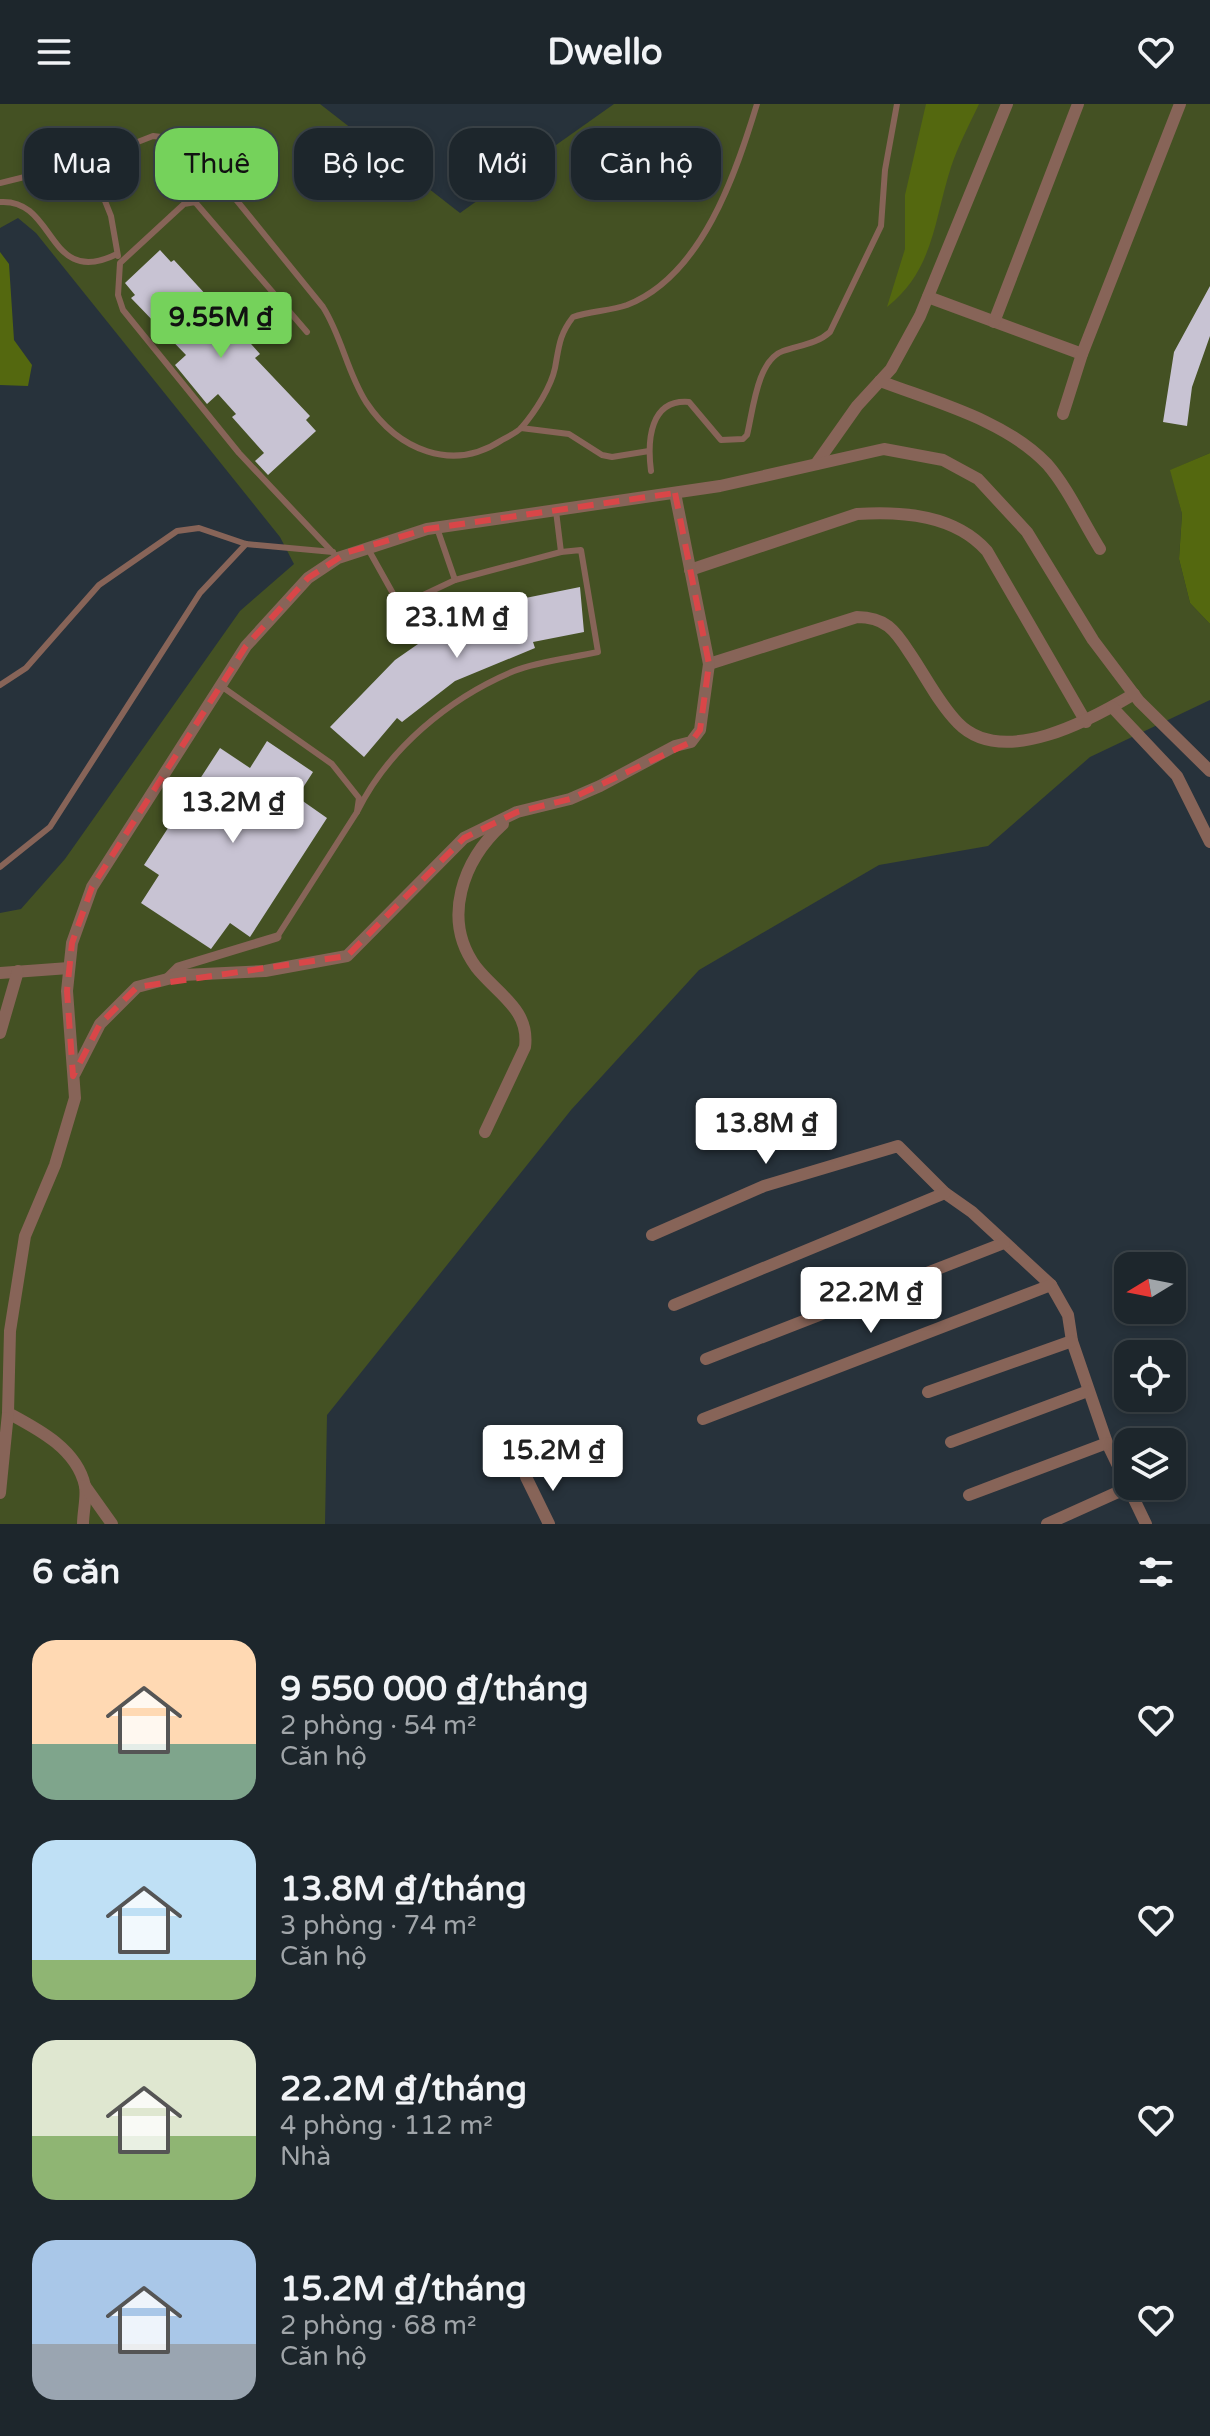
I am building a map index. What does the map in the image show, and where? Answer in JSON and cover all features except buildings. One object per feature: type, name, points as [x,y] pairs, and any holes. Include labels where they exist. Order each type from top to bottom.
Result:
[{"type":"street","points":[[816,464],[857,406],[891,369],[928,297],[1007,104]]},
{"type":"street","points":[[994,322],[1078,104]]},
{"type":"street","points":[[1063,414],[1082,354],[1180,104]]},
{"type":"street","points":[[928,297],[1082,354]]},
{"type":"street","points":[[880,381],[986,423],[1020,443],[1047,465],[1100,549]]},
{"type":"street","points":[[0,1493],[8,1413],[5,1329],[25,1236],[55,1165],[75,1098],[67,991],[72,943],[92,887],[246,646],[298,590],[336,555],[437,527],[675,493],[884,449],[943,460],[978,479],[1027,532],[1093,640],[1134,694],[1210,771]]},
{"type":"street","points":[[73,1076],[100,1024],[137,987],[183,975],[265,971],[347,956],[464,838],[517,812],[570,799],[675,746],[691,742],[700,730],[709,664],[675,493]]},
{"type":"street","points":[[690,570],[857,514],[882,512],[942,521],[959,527],[974,535],[987,551],[1086,722]]},
{"type":"street","points":[[709,664],[857,617],[870,617],[893,628],[957,722],[969,732],[1000,742],[1019,741],[1086,722],[1134,694]]},
{"type":"street","points":[[1112,707],[1177,776],[1210,842]]},
{"type":"street","points":[[485,1132],[525,1047],[527,1033],[516,1009],[476,966],[466,947],[460,923],[460,896],[465,871],[476,852],[517,812]]},
{"type":"street","points":[[166,979],[178,967],[277,937]]},
{"type":"street","points":[[0,973],[69,968]]},
{"type":"street","points":[[0,1033],[18,971]]},
{"type":"street","points":[[652,1235],[764,1186],[898,1146],[945,1193],[1051,1285],[1068,1315],[1072,1341],[1114,1459]]},
{"type":"street","points":[[674,1305],[945,1193]]},
{"type":"street","points":[[706,1359],[1004,1243]]},
{"type":"street","points":[[703,1419],[1051,1285]]},
{"type":"street","points":[[928,1392],[1072,1341]]},
{"type":"street","points":[[951,1442],[1088,1391]]},
{"type":"street","points":[[8,1413],[57,1444],[74,1459],[85,1486],[112,1524]]},
{"type":"street","points":[[969,1495],[1107,1443]]},
{"type":"street","points":[[526,1477],[549,1524]]},
{"type":"street","points":[[83,1524],[85,1486]]},
{"type":"street","points":[[1047,1524],[1114,1494]]},
{"type":"street","points":[[1133,1500],[1146,1524]]},
{"type":"lane","points":[[139,141],[153,136],[170,138],[195,149],[323,307],[339,332],[351,370],[367,403],[407,442],[435,455],[472,456],[521,428],[548,387],[555,368],[557,345],[573,317],[626,305],[672,274],[713,219],[743,155],[757,104]]},
{"type":"lane","points":[[651,471],[649,451],[657,412],[675,401],[689,402],[721,440],[743,439],[747,435],[759,387],[771,359],[784,350],[822,339],[830,332],[881,226],[885,170],[897,104]]},
{"type":"lane","points":[[0,183],[24,177]]},
{"type":"lane","points":[[105,200],[111,216],[120,263],[118,295],[123,310],[239,453],[336,555]]},
{"type":"lane","points":[[0,202],[9,201],[33,215],[67,255],[78,262],[100,262],[117,254]]},
{"type":"lane","points":[[120,263],[184,204],[195,202],[307,332]]},
{"type":"lane","points":[[521,428],[569,434],[602,455],[612,457],[649,451]]},
{"type":"lane","points":[[556,511],[561,552]]},
{"type":"lane","points":[[437,527],[455,580]]},
{"type":"lane","points":[[0,685],[26,668],[99,585],[177,531],[199,528],[246,544],[336,555]]},
{"type":"lane","points":[[0,867],[50,827],[200,593],[246,544]]},
{"type":"lane","points":[[277,937],[357,812],[369,787],[436,714],[515,671],[598,652],[581,550],[561,552],[455,580],[400,606],[366,546]]},
{"type":"lane","points":[[221,686],[332,764],[356,791],[357,812]]},
{"type":"highlighted area","points":[[675,493],[709,664],[700,730],[691,742],[570,799],[517,812],[464,838],[347,956],[137,987],[100,1024],[73,1076],[67,991],[72,943],[92,887],[246,646],[308,578],[348,552],[427,529]]},
{"type":"green space","points":[[0,104],[320,104],[351,128],[294,128],[294,200],[433,200],[433,192],[460,213],[478,200],[555,200],[555,146],[571,134],[571,200],[721,200],[721,128],[580,128],[614,104],[1210,104],[1210,453],[1171,470],[1182,514],[1179,559],[1190,603],[1210,624],[1210,700],[1090,757],[988,846],[879,865],[699,970],[571,1110],[327,1415],[325,1524],[0,1524],[0,913],[21,909],[65,859],[240,611],[294,564],[280,537],[36,233],[18,218],[0,228]]},
{"type":"green space","points":[[926,104],[979,104],[951,167],[923,260],[903,293],[887,307],[905,249],[905,195]]},
{"type":"green space","points":[[0,252],[9,264],[14,340],[32,365],[28,386],[0,385]]},
{"type":"green space","points":[[1210,453],[1210,624],[1190,603],[1179,559],[1182,514],[1170,470]]}]
